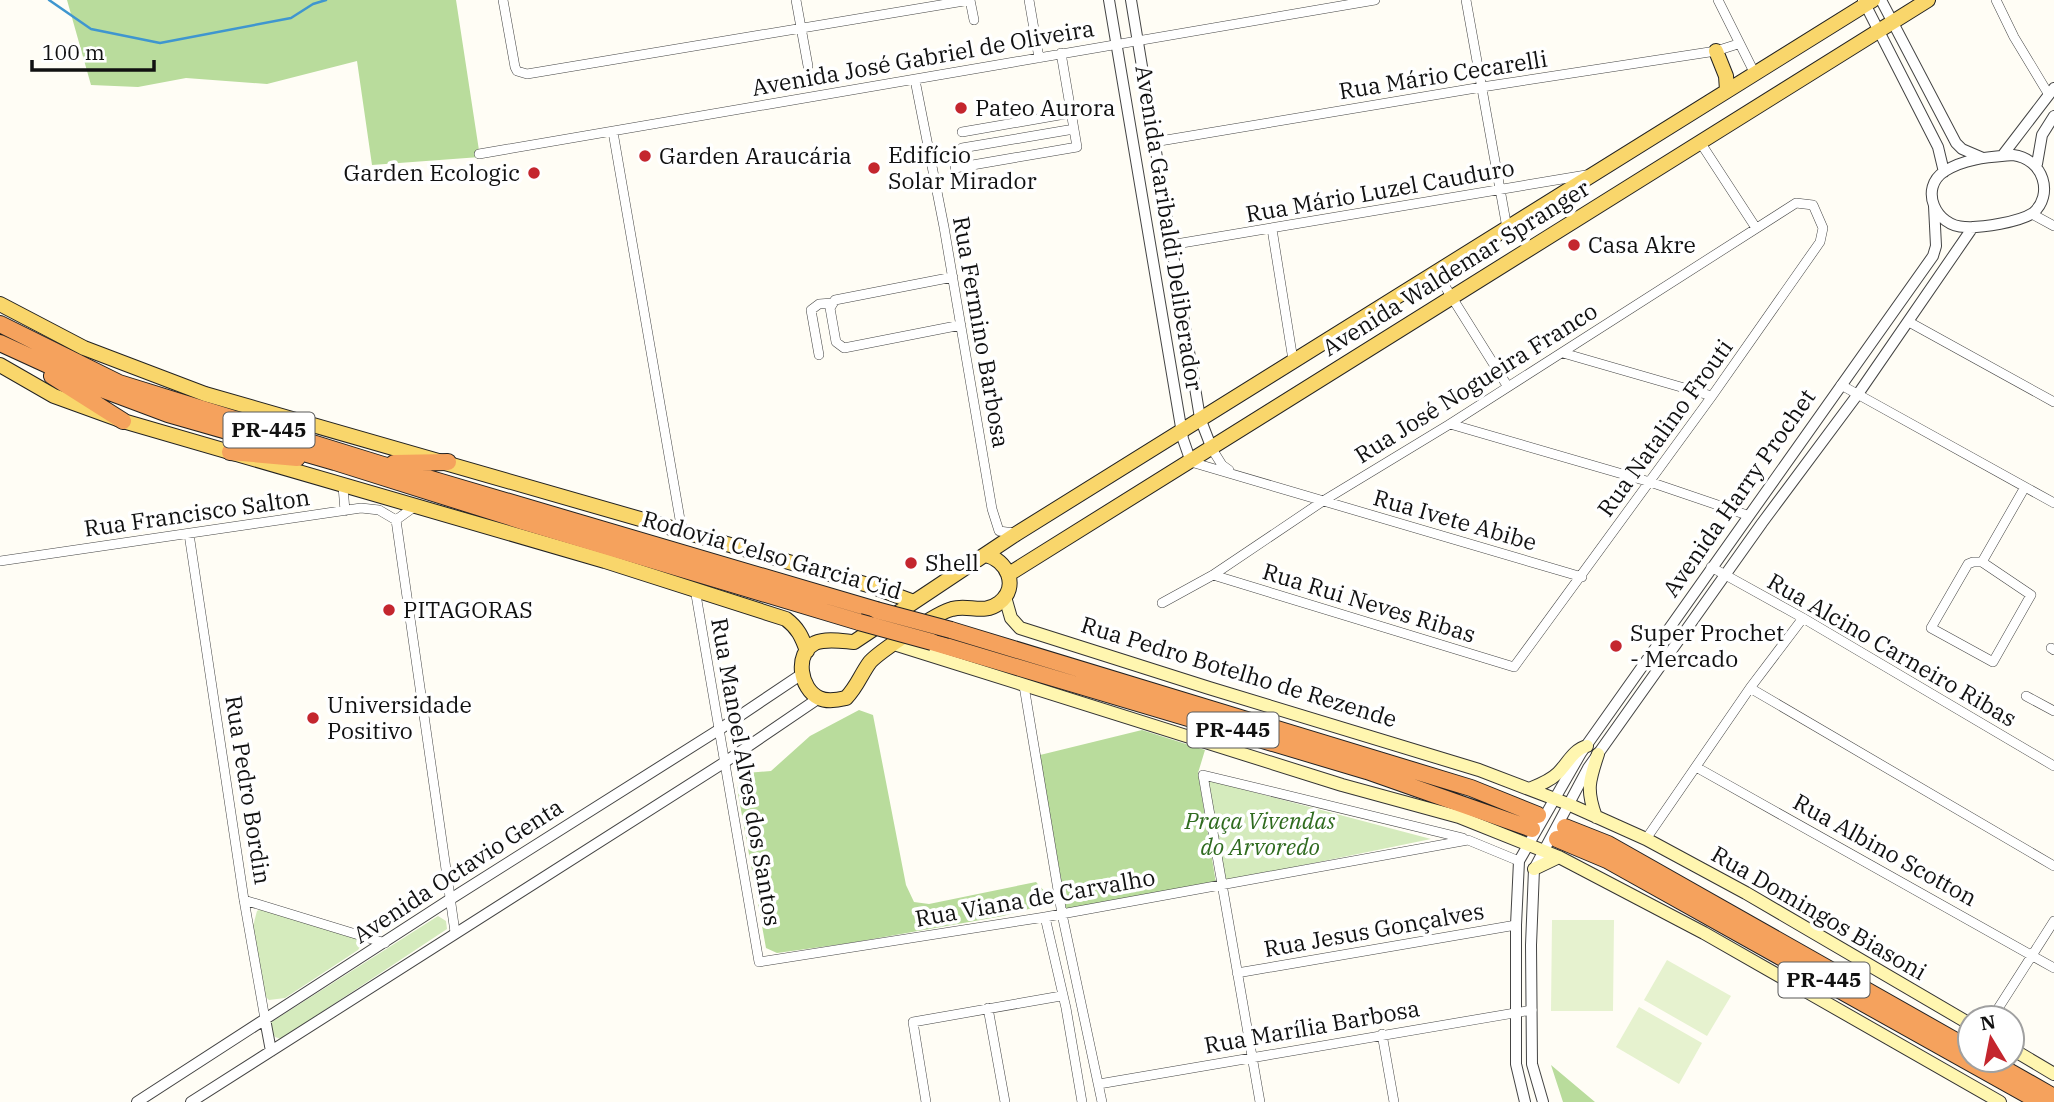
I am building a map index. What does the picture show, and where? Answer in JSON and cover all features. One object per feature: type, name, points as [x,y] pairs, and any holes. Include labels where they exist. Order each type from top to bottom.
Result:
[{"type":"highway","points":[[0,317],[26,338]]},
{"type":"highway","name":"Rodovia Celso Garcia Cid","points":[[0,324],[119,383],[380,464],[951,631],[1471,788],[1533,830]]},
{"type":"highway","points":[[0,343],[123,421]]},
{"type":"highway","name":"Rodovia Celso Garcia Cid","points":[[0,343],[96,387],[167,414],[1367,771],[1533,830]]},
{"type":"highway","points":[[230,452],[335,462]]},
{"type":"highway","points":[[380,464],[448,462]]},
{"type":"highway","name":"PR-445","points":[[1956,1041],[1608,844],[1561,833],[1956,1055]]},
{"type":"highway","name":"PR-445","points":[[1990,1074],[2040,1102]]},
{"type":"highway","points":[[2014,1074],[2054,1097]]},
{"type":"main road","name":"Avenida Waldemar Spranger","points":[[1009,574],[1928,0]]},
{"type":"main road","name":"Avenida Waldemar Spranger","points":[[807,651],[815,643],[854,642],[1016,534],[1755,74],[1867,1]]},
{"type":"main road","points":[[1716,51],[1726,76],[1727,90]]},
{"type":"main road","points":[[0,304],[83,348],[205,394],[448,462],[867,585],[915,602]]},
{"type":"main road","points":[[0,365],[54,396],[123,421]]},
{"type":"main road","name":"PR-445","points":[[123,421],[695,589]]},
{"type":"main road","points":[[695,589],[786,619],[795,626],[807,651],[802,662],[802,674],[806,684],[818,698],[836,700],[846,698],[856,687],[872,660],[951,609],[988,609],[998,604],[1005,597],[1009,574],[1005,565],[996,558],[985,555]]},
{"type":"main road","name":"Rua Pedro Botelho de Rezende","points":[[1005,597],[1012,618],[1020,628],[1479,770],[1529,789]]},
{"type":"main road","name":"Rodovia Celso Garcia Cid","points":[[894,644],[1342,785],[1440,811],[1533,830],[1543,852],[1593,874],[1704,933],[2000,1102]]},
{"type":"main road","points":[[1529,789],[1552,778],[1578,749],[1587,746]]},
{"type":"main road","points":[[1596,817],[1588,791],[1598,754]]},
{"type":"main road","points":[[1529,789],[1646,839]]},
{"type":"main road","name":"Rua Domingos Biasoni","points":[[1646,839],[1746,893],[1825,942],[1956,1016]]},
{"type":"main road","points":[[1534,869],[1559,857]]},
{"type":"main road","points":[[2026,1057],[2054,1074]]},
{"type":"street","points":[[503,0],[517,71],[527,74],[970,0],[974,20]]},
{"type":"street","points":[[796,0],[808,66]]},
{"type":"street","points":[[1029,0],[1039,58]]},
{"type":"street","name":"Avenida Garibaldi Deliberador","points":[[1109,0],[1181,431],[1191,462]]},
{"type":"street","name":"Avenida Garibaldi Deliberador","points":[[1131,0],[1200,418],[1212,449]]},
{"type":"street","name":"Avenida José Gabriel de Oliveira","points":[[479,154],[1375,0]]},
{"type":"street","points":[[1466,0],[1507,228]]},
{"type":"street","points":[[1718,0],[1755,74]]},
{"type":"street","points":[[1881,0],[1956,143],[1962,149],[1984,158]]},
{"type":"street","points":[[1996,0],[2014,37],[2051,91],[2002,156]]},
{"type":"street","points":[[1867,1],[1879,31],[1938,147],[1944,172]]},
{"type":"street","name":"Rua Mário Cecarelli","points":[[1154,142],[1716,51],[1738,44]]},
{"type":"street","points":[[955,168],[1077,147],[1061,54]]},
{"type":"street","name":"Rua Fermino Barbosa","points":[[915,80],[996,524],[999,531],[1016,534]]},
{"type":"street","points":[[962,132],[1071,113]]},
{"type":"street","points":[[2037,164],[2022,156],[2002,156],[1956,165],[1944,172],[1933,186],[1934,206],[1945,221],[1962,228],[2000,223],[2032,214],[2042,205],[2045,195],[2046,183],[2037,164],[2042,135],[2054,116]]},
{"type":"street","points":[[962,148],[1074,129]]},
{"type":"street","points":[[613,132],[682,531]]},
{"type":"street","points":[[1700,142],[1756,228]]},
{"type":"street","name":"Rua Mário Luzel Cauduro","points":[[1170,245],[1595,173]]},
{"type":"street","name":"Rua José Nogueira Franco","points":[[1162,603],[1213,575],[1323,501],[1563,353],[1796,203],[1813,205]]},
{"type":"street","name":"Rua Natalino Frouti","points":[[1514,667],[1582,577],[1820,242],[1823,228],[1813,205]]},
{"type":"street","name":"Avenida Harry Prochet","points":[[1519,862],[1533,830],[1587,746],[1747,515],[1933,256],[1936,246],[1934,206]]},
{"type":"street","points":[[2032,214],[2054,226]]},
{"type":"street","name":"Avenida Harry Prochet","points":[[1534,869],[1598,754],[1858,394],[1973,227]]},
{"type":"street","points":[[1272,229],[1293,360]]},
{"type":"street","points":[[1436,272],[1508,387]]},
{"type":"street","points":[[819,355],[811,310],[819,304],[953,277]]},
{"type":"street","points":[[832,303],[830,308],[836,342],[844,348],[961,326]]},
{"type":"street","points":[[1909,322],[2054,402]]},
{"type":"street","points":[[1563,353],[1712,396]]},
{"type":"street","points":[[1841,385],[2054,503]]},
{"type":"street","points":[[1450,424],[1650,482],[1747,515]]},
{"type":"street","points":[[1212,449],[1222,465],[1236,475]]},
{"type":"street","name":"Rua Ivete Abibe","points":[[1191,462],[1582,577]]},
{"type":"street","points":[[344,486],[345,511]]},
{"type":"street","points":[[1982,562],[2025,487]]},
{"type":"street","points":[[414,507],[396,520],[455,932]]},
{"type":"street","name":"Rua Francisco Salton","points":[[0,561],[345,511],[372,509],[396,520]]},
{"type":"street","name":"Rua Pedro Bordin","points":[[188,534],[244,900],[271,1051]]},
{"type":"street","points":[[1982,562],[2031,595],[1993,662],[1931,628],[1968,564],[1982,562]]},
{"type":"street","name":"Rua Alcino Carneiro Ribas","points":[[1711,566],[2054,766]]},
{"type":"street","name":"Rua Rui Neves Ribas","points":[[1213,575],[1514,667]]},
{"type":"street","name":"Rua Manoel Alves dos Santos","points":[[695,589],[759,962]]},
{"type":"street","points":[[1646,839],[1750,688],[1803,618]]},
{"type":"street","name":"Avenida Octavio Genta","points":[[137,1102],[802,674]]},
{"type":"street","points":[[1024,686],[1062,914],[1102,1102]]},
{"type":"street","points":[[1750,688],[2054,866]]},
{"type":"street","points":[[2026,696],[2054,711]]},
{"type":"street","points":[[191,1102],[725,762],[818,698]]},
{"type":"street","points":[[1587,746],[1598,754]]},
{"type":"street","name":"Rua Albino Scotton","points":[[1696,767],[2054,968]]},
{"type":"street","points":[[1260,1102],[1203,775],[1468,839],[1519,862],[1515,1013],[1516,1064],[1522,1102]]},
{"type":"street","name":"Rua Viana de Carvalho","points":[[759,962],[1045,917],[1468,839]]},
{"type":"street","points":[[1534,869],[1532,1064],[1543,1102]]},
{"type":"street","points":[[244,900],[385,943]]},
{"type":"street","points":[[1045,917],[1061,996],[1066,1008],[1082,1102]]},
{"type":"street","points":[[2001,1004],[2054,921]]},
{"type":"street","name":"Rua Jesus Gonçalves","points":[[1237,973],[1516,925]]},
{"type":"street","points":[[926,1102],[913,1022],[1061,996]]},
{"type":"street","points":[[988,1009],[1005,1102]]},
{"type":"street","name":"Rua Marília Barbosa","points":[[1099,1084],[1532,1010]]},
{"type":"street","points":[[1382,1034],[1394,1102]]},
{"type":"green space","points":[[67,0],[456,0],[480,157],[372,165],[357,61],[267,84],[186,78],[138,87],[91,85]]},
{"type":"green space","points":[[859,710],[873,715],[906,885],[914,902],[929,904],[1036,882],[1047,894],[1047,904],[1003,916],[850,943],[777,953],[766,948],[737,788],[746,773],[771,771],[810,736]]},
{"type":"green space","points":[[1142,730],[1205,750],[1198,773],[1216,883],[1066,909],[1040,755]]},
{"type":"green space","name":"Praça Vivendas do Arvoredo","points":[[1208,780],[1431,839],[1226,881]]},
{"type":"green space","points":[[261,909],[359,937],[362,944],[358,950],[285,998],[269,1000],[264,995],[253,926],[257,911]]},
{"type":"green space","points":[[438,916],[446,921],[447,929],[281,1039],[275,1037],[270,1030],[270,1023]]},
{"type":"green space","points":[[1552,920],[1614,920],[1613,1011],[1551,1011]]},
{"type":"green space","points":[[1667,960],[1731,996],[1707,1036],[1644,1000]]},
{"type":"green space","points":[[1639,1007],[1702,1043],[1679,1084],[1616,1047]]},
{"type":"green space","points":[[1551,1065],[1595,1102],[1563,1102]]},
{"type":"waterway","points":[[49,0],[91,29],[160,43],[291,18],[313,4],[326,0]]},
{"type":"place","name":"Pateo Aurora","points":[[961,108]]},
{"type":"place","name":"Garden Araucária","points":[[645,156]]},
{"type":"place","name":"Edifício Solar Mirador","points":[[874,168]]},
{"type":"place","name":"Garden Ecologic","points":[[534,173]]},
{"type":"place","name":"Casa Akre","points":[[1574,245]]},
{"type":"place","name":"Shell","points":[[911,563]]},
{"type":"place","name":"PITAGORAS","points":[[389,610]]},
{"type":"place","name":"Super Prochet - Mercado","points":[[1616,646]]},
{"type":"place","name":"Universidade Positivo","points":[[313,718]]}]
